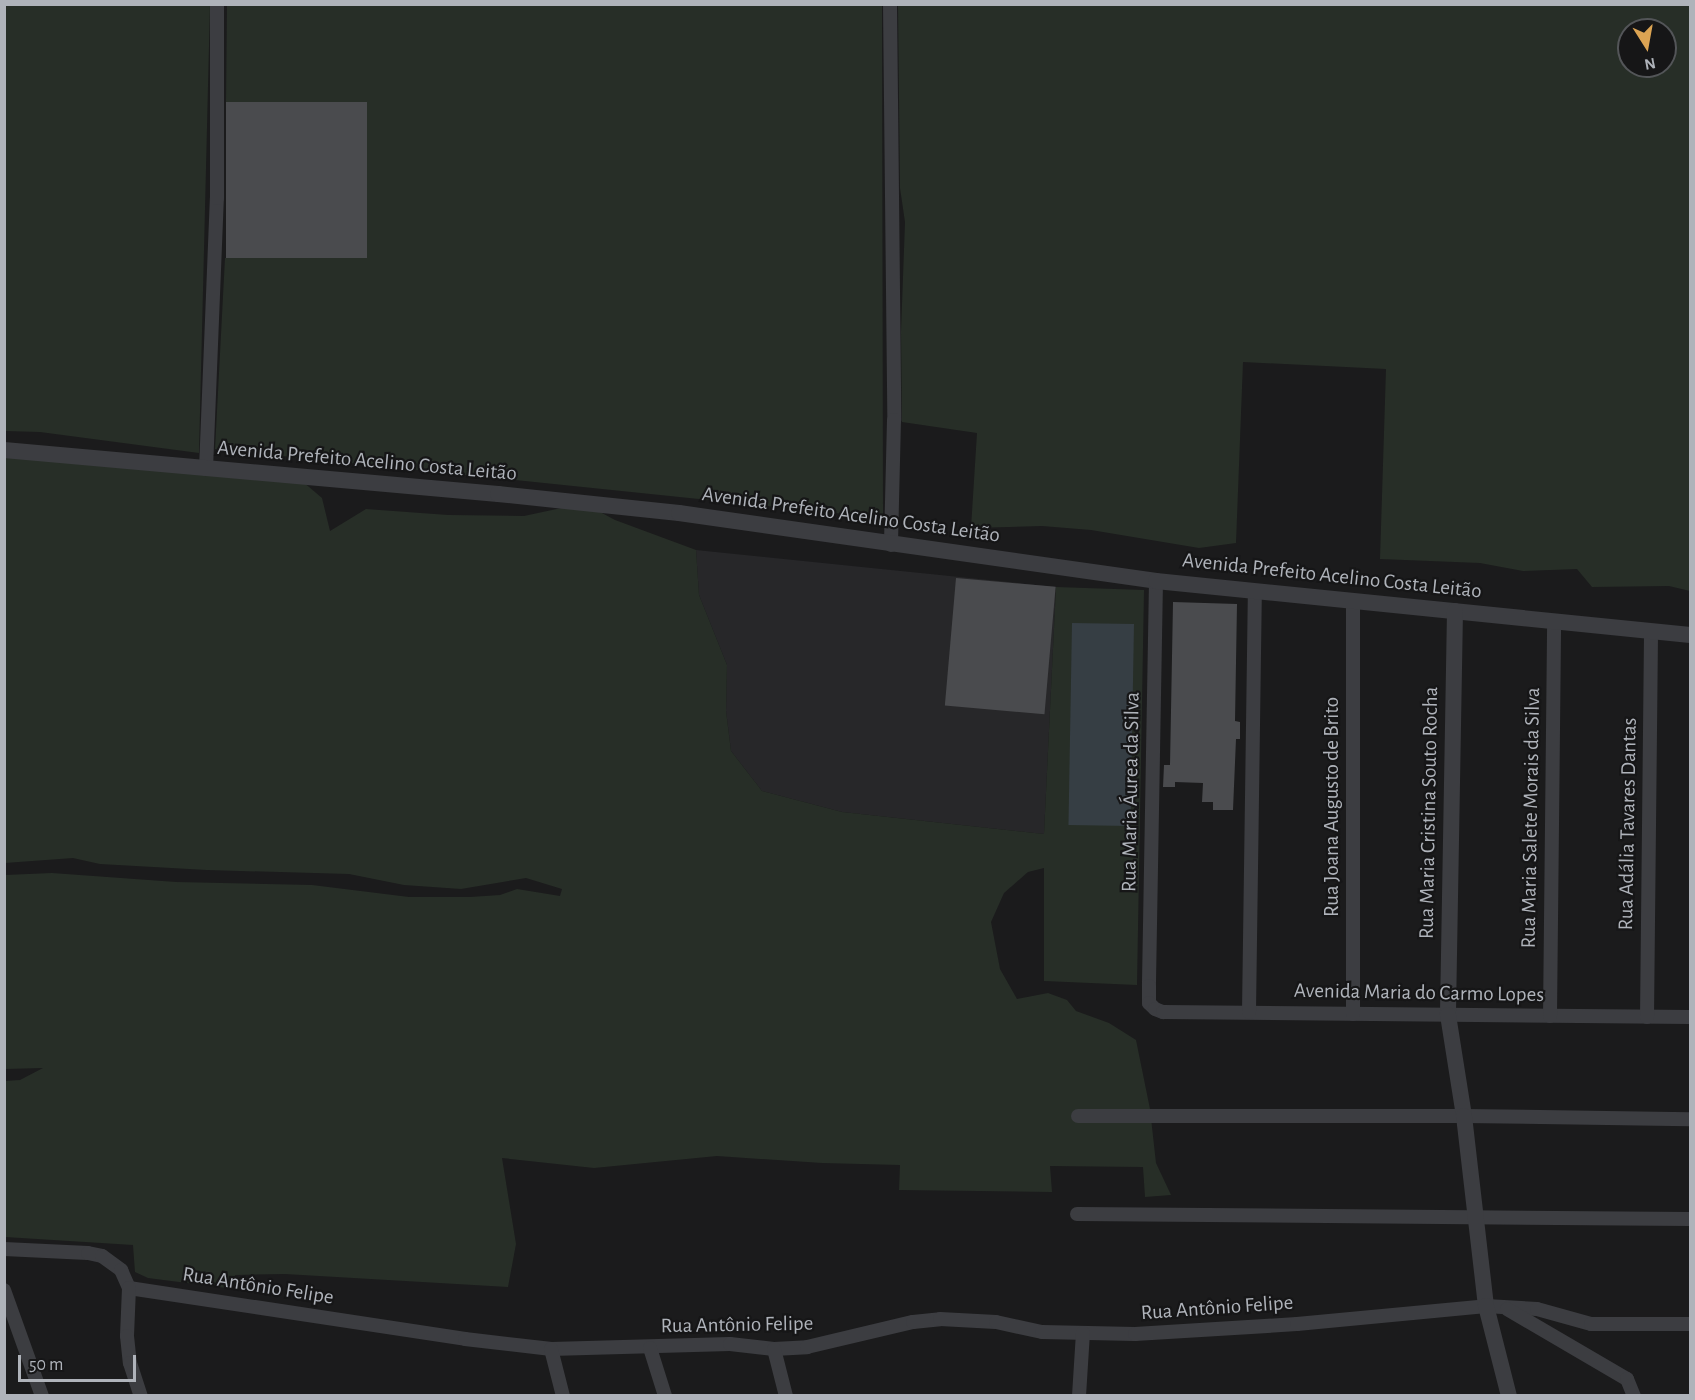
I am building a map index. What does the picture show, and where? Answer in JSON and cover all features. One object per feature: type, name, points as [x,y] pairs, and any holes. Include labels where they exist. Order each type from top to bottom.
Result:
[{"type":"street","points":[[206,469],[217,198],[217,4]]},
{"type":"street","points":[[890,4],[894,420],[891,545]]},
{"type":"street","name":"Avenida Prefeito Acelino Costa Leitão","points":[[4,450],[47,452],[206,469],[498,494],[668,512],[1156,581],[1690,635]]},
{"type":"street","name":"Rua Maria Áurea da Silva","points":[[1149,1003],[1156,581]]},
{"type":"street","points":[[1249,1012],[1255,591]]},
{"type":"street","name":"Rua Joana Augusto de Brito","points":[[1353,601],[1353,1014]]},
{"type":"street","name":"Rua Maria Cristina Souto Rocha","points":[[1455,611],[1448,1015],[1464,1116],[1486,1306],[1509,1395]]},
{"type":"street","name":"Rua Maria Salete Morais da Silva","points":[[1550,1016],[1554,621]]},
{"type":"street","name":"Rua Adália Tavares Dantas","points":[[1647,1017],[1651,631]]},
{"type":"street","name":"Avenida Maria do Carmo Lopes","points":[[1149,1003],[1163,1012],[1690,1017]]},
{"type":"street","points":[[1078,1116],[1464,1116],[1690,1119]]},
{"type":"street","points":[[1077,1214],[1476,1215],[1690,1219]]},
{"type":"street","points":[[4,1249],[88,1253],[102,1256],[121,1270],[129,1288],[127,1336],[130,1364],[141,1395]]},
{"type":"street","name":"Rua Antônio Felipe","points":[[129,1288],[465,1339],[551,1349],[730,1344],[774,1349],[807,1347],[913,1322],[940,1319],[996,1322],[1042,1332],[1135,1334],[1297,1324],[1486,1306],[1537,1309],[1591,1324],[1690,1324]]},
{"type":"street","points":[[4,1290],[42,1395]]},
{"type":"street","points":[[1503,1306],[1627,1379],[1634,1395]]},
{"type":"street","points":[[1079,1395],[1083,1333]]},
{"type":"street","points":[[650,1348],[665,1395]]},
{"type":"street","points":[[551,1349],[563,1395]]},
{"type":"street","points":[[774,1349],[786,1395]]},
{"type":"shaded area","points":[[5,4],[210,5],[199,453],[40,432],[5,431]]},
{"type":"shaded area","points":[[227,5],[882,5],[883,518],[215,449],[225,258],[366,258],[367,103],[226,102]]},
{"type":"shaded area","points":[[898,5],[1690,5],[1690,591],[1669,586],[1592,587],[1577,569],[1523,571],[1480,563],[1380,559],[1386,369],[1243,362],[1236,543],[1199,548],[1091,530],[1042,526],[971,528],[977,433],[902,422],[901,332],[905,222],[900,188]]},
{"type":"shaded area","points":[[5,454],[302,481],[322,498],[330,531],[366,509],[448,515],[524,516],[566,507],[589,506],[615,520],[696,550],[699,595],[727,665],[726,711],[731,751],[762,791],[842,812],[1044,834],[1056,587],[1144,590],[1137,985],[1044,981],[1044,868],[1028,872],[1004,893],[991,922],[1000,969],[1017,999],[1048,993],[1067,1000],[1076,1011],[1109,1023],[1136,1040],[1150,1109],[1156,1163],[1171,1195],[1145,1197],[1143,1167],[1050,1166],[1052,1192],[899,1190],[900,1165],[822,1163],[717,1156],[594,1168],[502,1158],[516,1244],[508,1287],[285,1274],[235,1275],[234,1289],[148,1278],[135,1272],[133,1245],[5,1237],[5,1081],[20,1080],[43,1068],[5,1069],[5,875],[52,873],[176,882],[312,885],[409,897],[500,895],[517,889],[560,896],[562,889],[526,878],[461,889],[404,885],[349,874],[100,864],[73,858],[5,863]]},
{"type":"shaded area","points":[[696,550],[1056,587],[1044,834],[842,812],[762,791],[731,751],[726,711],[727,665],[699,595]]},
{"type":"shaded area","points":[[1072,623],[1134,624],[1130,826],[1068,825]]},
{"type":"building","points":[[226,102],[367,102],[367,258],[226,258]]},
{"type":"building","points":[[956,578],[1056,587],[1044,714],[945,706]]},
{"type":"building","points":[[1173,602],[1237,604],[1235,721],[1240,722],[1240,739],[1236,739],[1233,810],[1213,810],[1213,802],[1202,802],[1203,783],[1175,782],[1175,787],[1163,787],[1164,765],[1170,765]]}]
